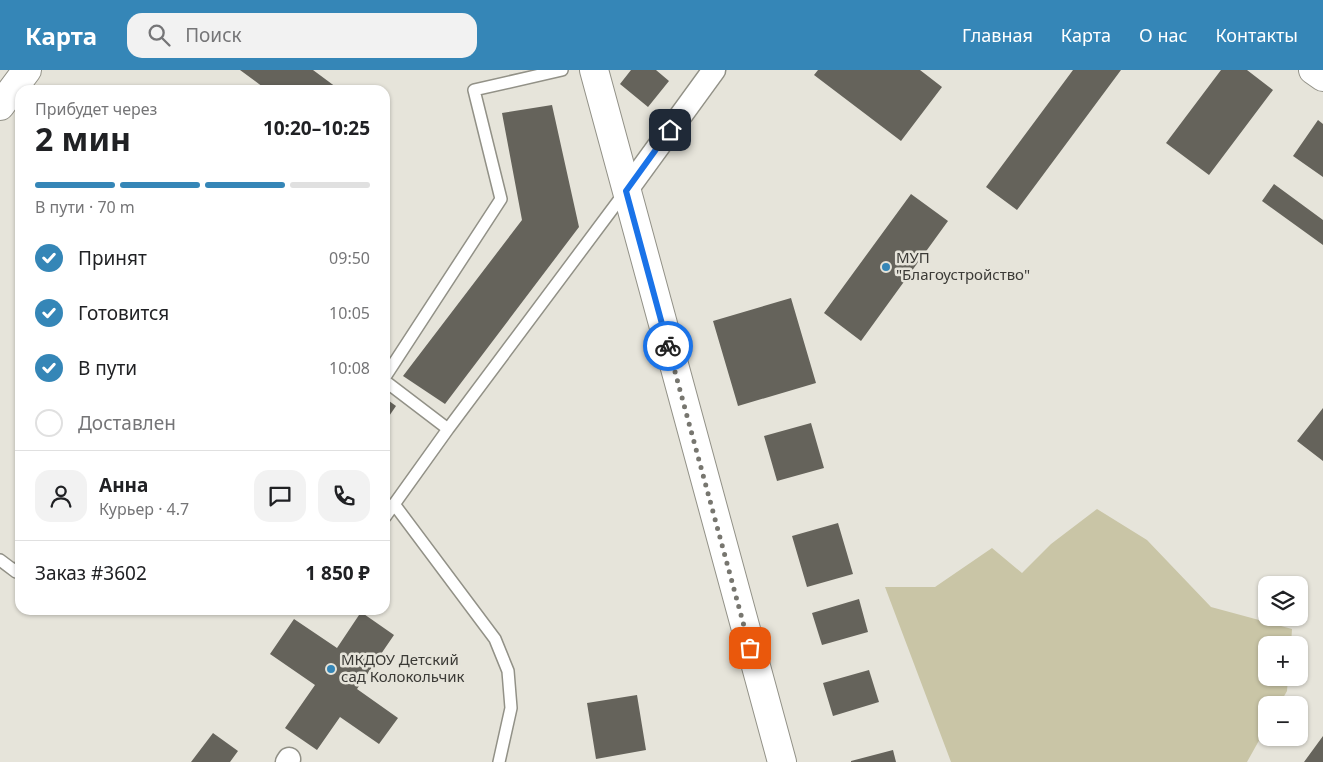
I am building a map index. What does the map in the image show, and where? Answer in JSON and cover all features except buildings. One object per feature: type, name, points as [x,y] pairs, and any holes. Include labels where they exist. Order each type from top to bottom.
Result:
[{"type":"main road","points":[[16,85],[27,70]]},
{"type":"main road","points":[[594,70],[782,762]]},
{"type":"main road","points":[[1313,70],[1323,77]]},
{"type":"main road","points":[[0,106],[15,86]]},
{"type":"street","points":[[626,191],[714,70]]},
{"type":"lane","points":[[390,369],[501,199],[474,90],[562,70]]},
{"type":"lane","points":[[390,510],[626,191]]},
{"type":"lane","points":[[390,385],[448,429]]},
{"type":"lane","points":[[394,504],[495,639],[508,671],[511,708],[499,762]]},
{"type":"lane","points":[[0,560],[15,571]]},
{"type":"shaded area","points":[[1097,509],[1147,540],[1211,607],[1258,620],[1258,626],[1281,626],[1292,629],[1292,636],[1258,636],[1258,686],[1287,686],[1287,691],[1284,696],[1258,696],[1258,742],[1247,762],[951,762],[885,587],[935,587],[992,548],[1022,573],[1051,544]]},
{"type":"way so far","points":[[668,346],[750,648]]},
{"type":"place","name":"МУП \"Благоустройство\"","points":[[886,267]]},
{"type":"place","name":"МКДОУ Детский сад Колокольчик","points":[[331,669]]},
{"type":"route","points":[[668,346],[626,191],[670,130]]}]
